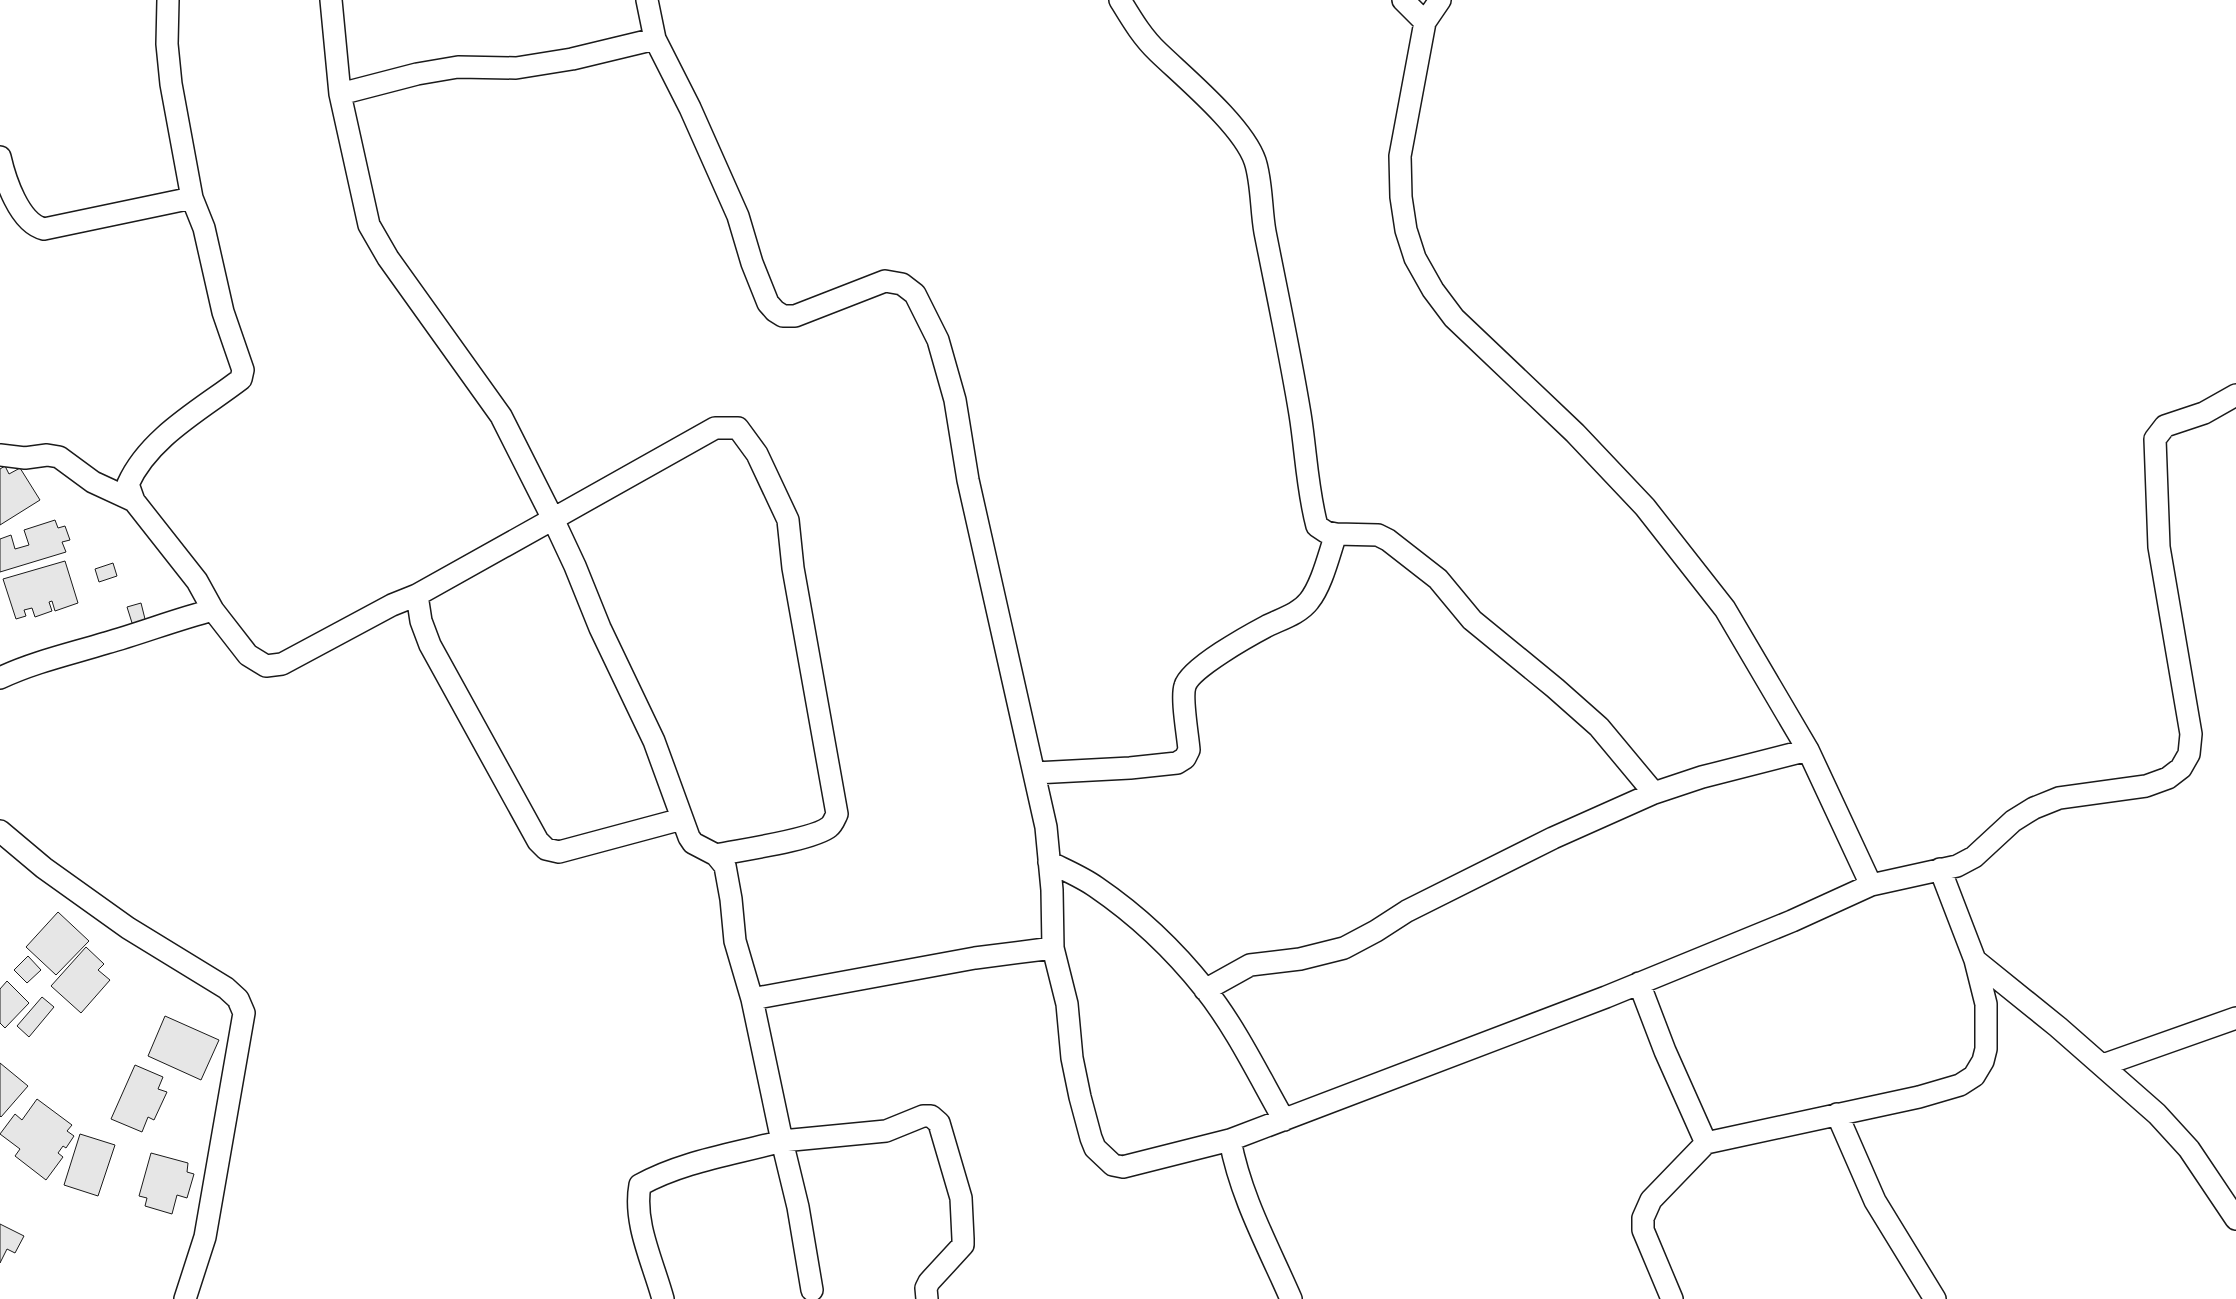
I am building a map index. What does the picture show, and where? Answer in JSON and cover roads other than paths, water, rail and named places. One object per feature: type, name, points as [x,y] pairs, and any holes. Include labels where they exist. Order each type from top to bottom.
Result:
[{"type":"street","points":[[168,0],[167,44],[171,84],[192,198],[204,228],[223,312],[243,370],[243,375],[241,379],[190,416],[148,452],[135,468],[128,484],[134,500],[197,580],[213,610],[248,655],[266,666],[282,664],[392,605],[417,594],[714,428],[738,428],[757,454],[788,520],[793,568],[838,814],[830,826],[808,836],[716,856]]},
{"type":"street","points":[[331,0],[340,94],[369,225],[388,258],[440,334],[501,416],[576,566],[600,628],[654,741],[682,819],[694,843],[716,856],[725,866],[731,899],[735,942],[752,998],[798,1207],[812,1290]]},
{"type":"street","points":[[647,0],[655,39],[690,108],[738,216],[752,263],[768,303],[774,311],[783,316],[795,316],[885,281],[902,284],[915,294],[938,340],[955,400],[968,480],[1046,826],[1053,921],[1053,948],[1067,1004],[1072,1058],[1080,1097],[1095,1148],[1113,1165],[1123,1167],[1230,1140],[1639,983],[1792,921],[1871,885],[1958,866],[1974,857],[2013,821],[2034,808],[2059,798],[2146,786],[2168,778],[2181,768],[2189,754],[2191,734],[2159,548],[2155,439],[2166,426],[2204,413],[2236,395]]},
{"type":"street","points":[[1120,0],[1135,25],[1157,51],[1180,71],[1214,106],[1248,146],[1255,162],[1265,231],[1286,327],[1301,417],[1310,498],[1317,526],[1326,532],[1336,534],[1378,535],[1388,540],[1438,579],[1472,620],[1599,727],[1654,793]]},
{"type":"street","points":[[1403,0],[1425,22]]},
{"type":"street","points":[[1440,0],[1425,22],[1400,156],[1401,197],[1406,230],[1415,258],[1433,290],[1454,318],[1575,433],[1651,514],[1725,609],[1808,750],[1871,885]]},
{"type":"street","points":[[340,94],[417,74],[458,68],[516,68],[572,59],[655,39]]},
{"type":"street","points":[[0,157],[15,200],[30,223],[44,229],[192,198]]},
{"type":"street","points":[[0,455],[25,458],[47,455],[59,457],[93,482],[134,500]]},
{"type":"street","points":[[1035,773],[1130,768],[1177,763],[1185,758],[1189,750],[1185,685],[1191,676],[1214,657],[1300,609],[1309,602],[1336,534]]},
{"type":"street","points":[[417,594],[421,621],[430,646],[538,841],[546,849],[559,852],[682,819]]},
{"type":"street","points":[[0,678],[30,665],[108,643],[171,621],[213,610]]},
{"type":"street","points":[[1206,990],[1250,966],[1300,959],[1344,948],[1376,931],[1407,911],[1553,838],[1654,793],[1702,778],[1808,750]]},
{"type":"street","points":[[0,831],[44,868],[128,928],[226,988],[238,999],[244,1013],[205,1237],[185,1299]]},
{"type":"street","points":[[1049,862],[1095,886],[1143,923],[1206,990],[1284,1120]]},
{"type":"street","points":[[1672,1299],[1643,1230],[1642,1218],[1651,1200],[1706,1143],[1919,1097],[1960,1085],[1974,1076],[1983,1061],[1986,1049],[1986,1004],[1975,960],[1940,870]]},
{"type":"street","points":[[752,998],[974,958],[1053,948]]},
{"type":"street","points":[[1975,960],[2103,1065],[2157,1114],[2189,1149],[2236,1219]]},
{"type":"street","points":[[1639,983],[1665,1051],[1706,1143]]},
{"type":"street","points":[[2103,1065],[2236,1018]]},
{"type":"street","points":[[1837,1114],[1875,1201],[1935,1299]]},
{"type":"street","points":[[663,1299],[639,1218],[637,1201],[640,1185],[688,1165],[782,1141],[886,1130],[923,1116],[931,1116],[939,1123],[960,1198],[963,1245],[929,1282],[926,1288],[927,1299]]},
{"type":"street","points":[[1230,1140],[1236,1171],[1255,1220],[1291,1299]]}]
